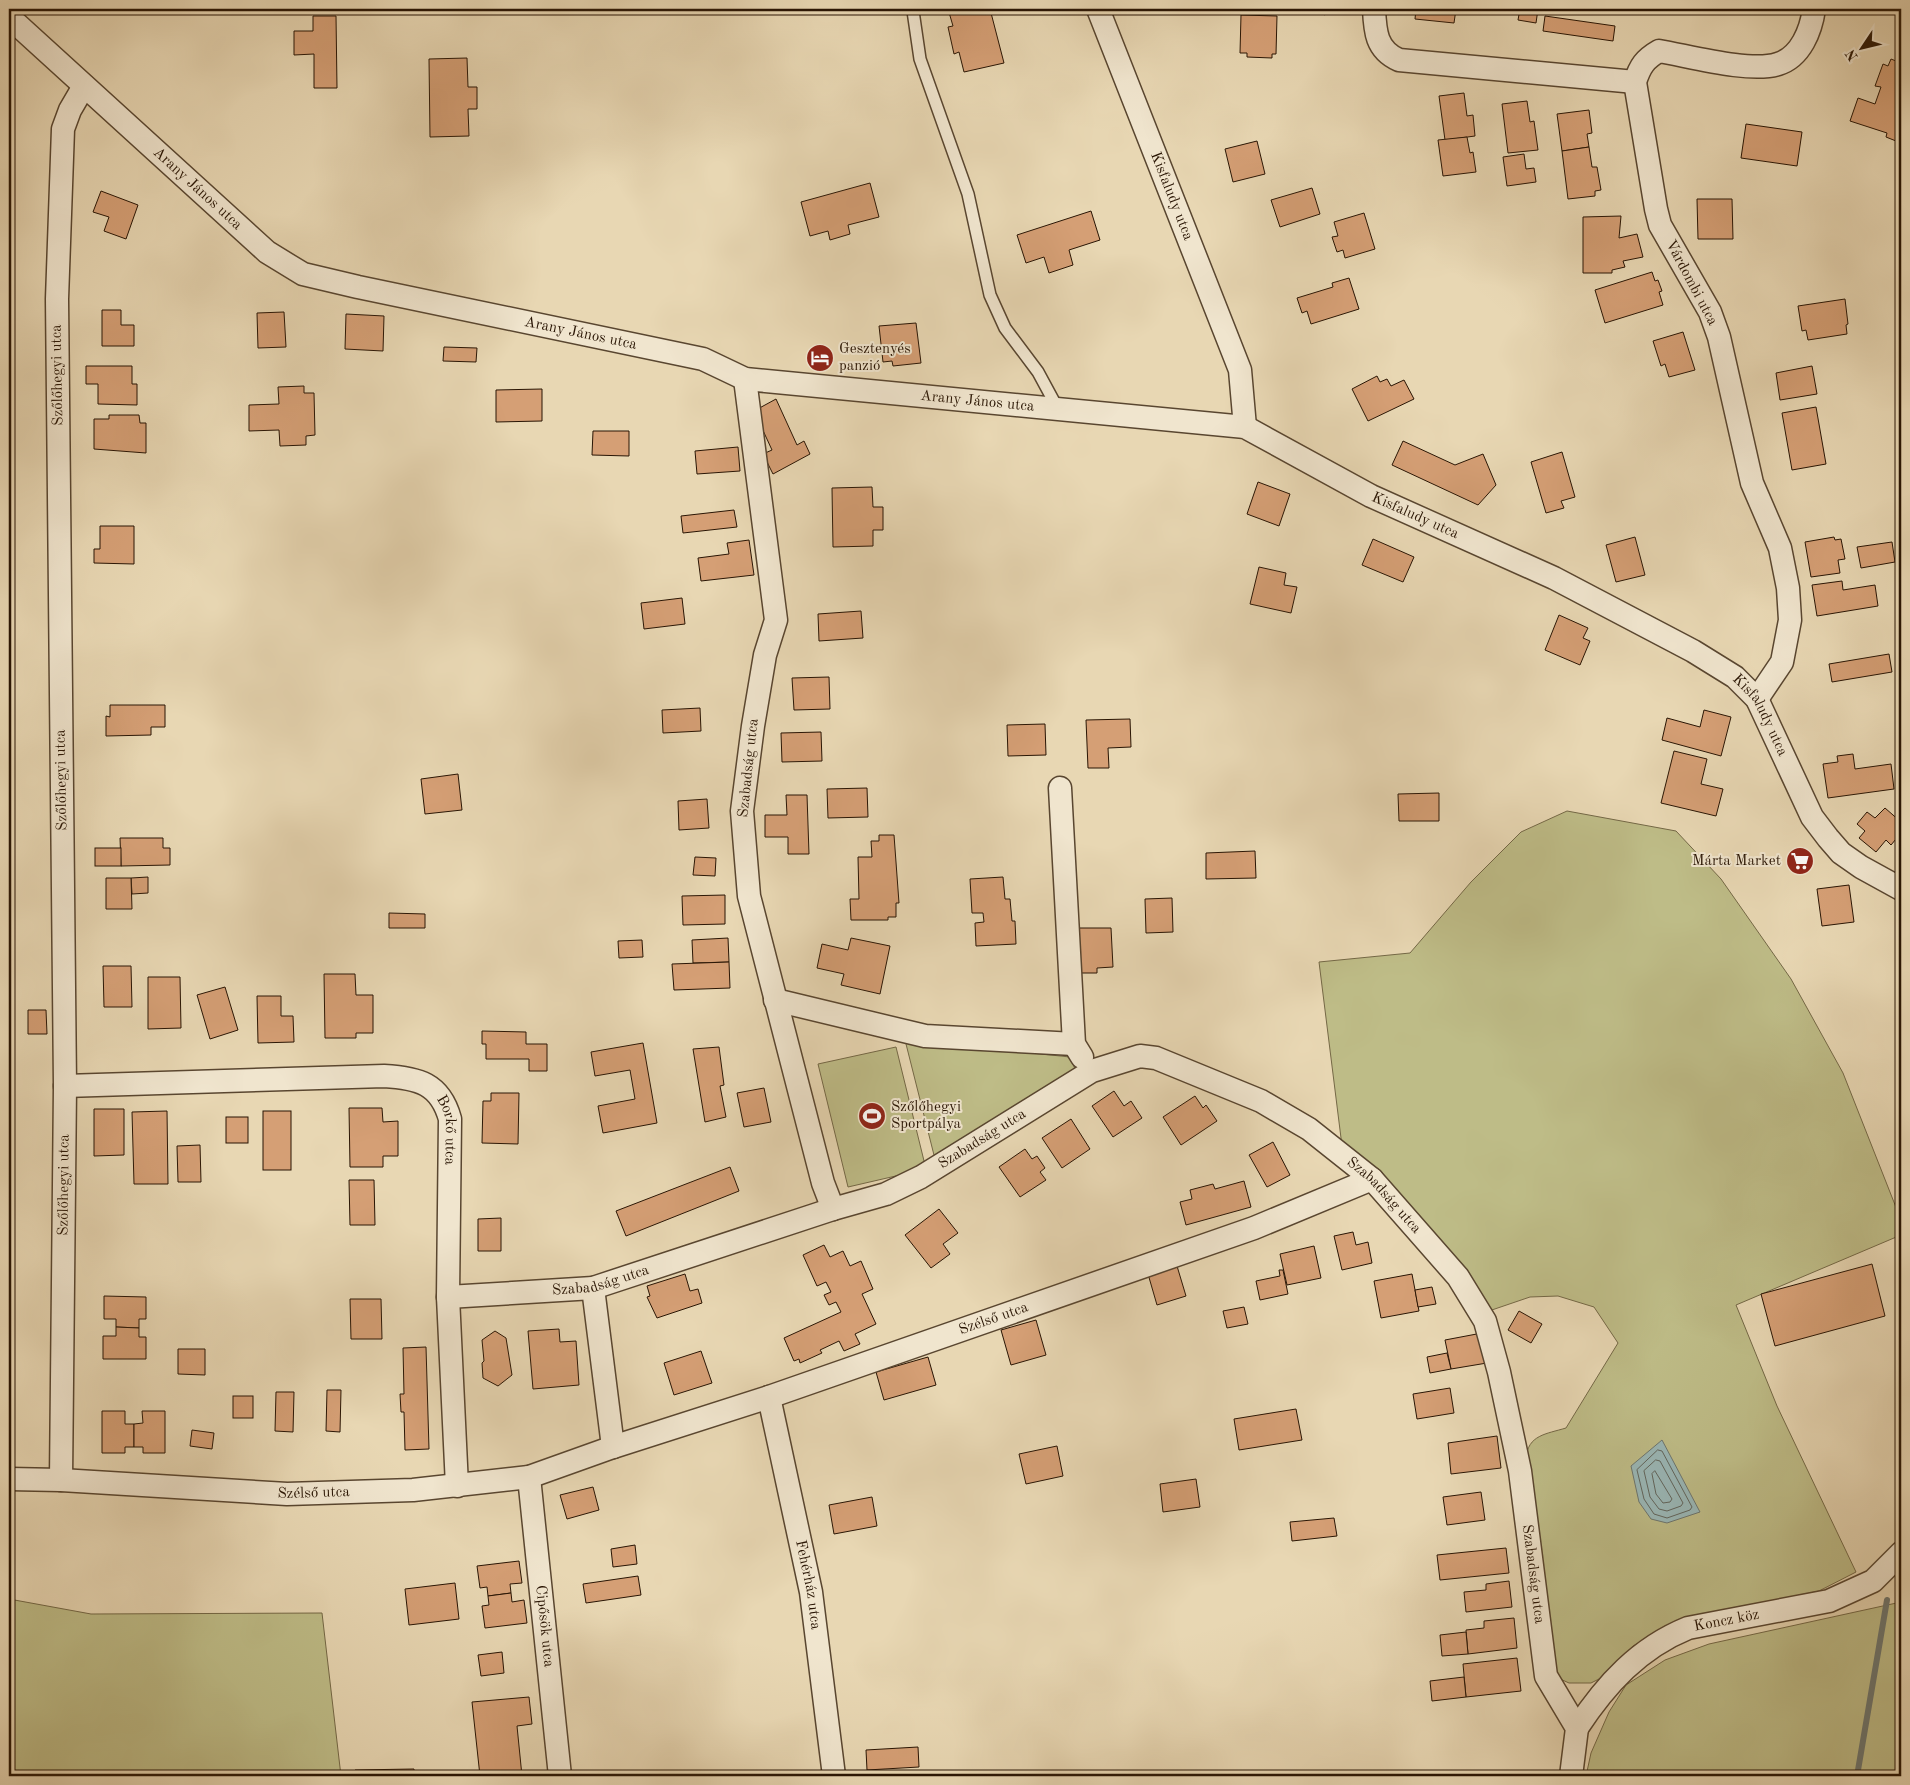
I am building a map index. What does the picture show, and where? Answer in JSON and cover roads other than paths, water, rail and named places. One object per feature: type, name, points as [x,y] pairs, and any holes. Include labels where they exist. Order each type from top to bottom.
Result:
[{"type":"street","name":"Kisfaludy utca","points":[[1098,9],[1240,370],[1245,427],[1371,496],[1554,578],[1693,651],[1734,677],[1757,699],[1812,817],[1828,838],[1841,853],[1861,867],[1901,889]]},
{"type":"street","points":[[1374,9],[1375,32],[1379,44],[1386,53],[1399,60],[1635,82],[1640,66],[1648,57],[1659,51],[1753,67],[1779,64],[1797,52],[1805,38],[1814,9]]},
{"type":"street","name":"Arany János utca","points":[[9,17],[267,252],[304,274],[358,288],[703,359],[745,379],[1245,427]]},
{"type":"street","name":"Várdombi utca","points":[[1635,82],[1660,225],[1710,312],[1719,337],[1752,483],[1780,548],[1788,588],[1790,620],[1782,662],[1757,699]]},
{"type":"street","name":"Szőlőhegyi utca","points":[[61,1480],[61,1314],[66,1086],[57,299],[63,129],[84,86]]},
{"type":"street","name":"Szabadság utca","points":[[745,379],[776,620],[763,664],[742,811],[749,896],[823,1183],[833,1209]]},
{"type":"street","points":[[1060,788],[1074,1044],[1092,1070]]},
{"type":"street","points":[[775,1000],[926,1036],[1074,1044]]},
{"type":"street","name":"Szabadság utca","points":[[448,1297],[593,1288],[833,1209],[886,1194],[921,1177],[1092,1070],[1140,1056],[1156,1058],[1261,1101],[1310,1129],[1372,1180],[1458,1277],[1485,1321],[1499,1372],[1520,1470],[1546,1676],[1577,1728]]},
{"type":"street","name":"Borkő utca","points":[[66,1086],[384,1076],[411,1077],[435,1090],[445,1102],[450,1119],[448,1297],[458,1486]]},
{"type":"street","name":"Szélső utca","points":[[9,1479],[61,1480],[287,1494],[413,1490],[529,1477],[613,1447],[769,1397],[1254,1228],[1372,1180]]},
{"type":"street","points":[[593,1288],[613,1447]]},
{"type":"street","name":"Fehérház utca","points":[[769,1397],[811,1592],[834,1776]]},
{"type":"street","name":"Cipősök utca","points":[[529,1477],[560,1776]]},
{"type":"street","name":"Koncz köz","points":[[1577,1728],[1594,1702],[1621,1670],[1668,1636],[1688,1628],[1829,1601],[1873,1581],[1901,1553]]},
{"type":"street","points":[[1571,1776],[1577,1728]]},
{"type":"lane","points":[[913,11],[920,58],[968,194],[990,295],[1005,328],[1038,372],[1058,409]]},
{"type":"water","points":[[1662,1440],[1700,1512],[1667,1523],[1651,1519],[1639,1502],[1631,1466]]},
{"type":"waterway","points":[[1857,1776],[1887,1600]]},
{"type":"place","name":"Gesztenyés panzió","points":[[820,358]]},
{"type":"place","name":"Márta Market","points":[[1800,861]]},
{"type":"place","name":"Szőlőhegyi Sportpálya","points":[[872,1116]]}]
